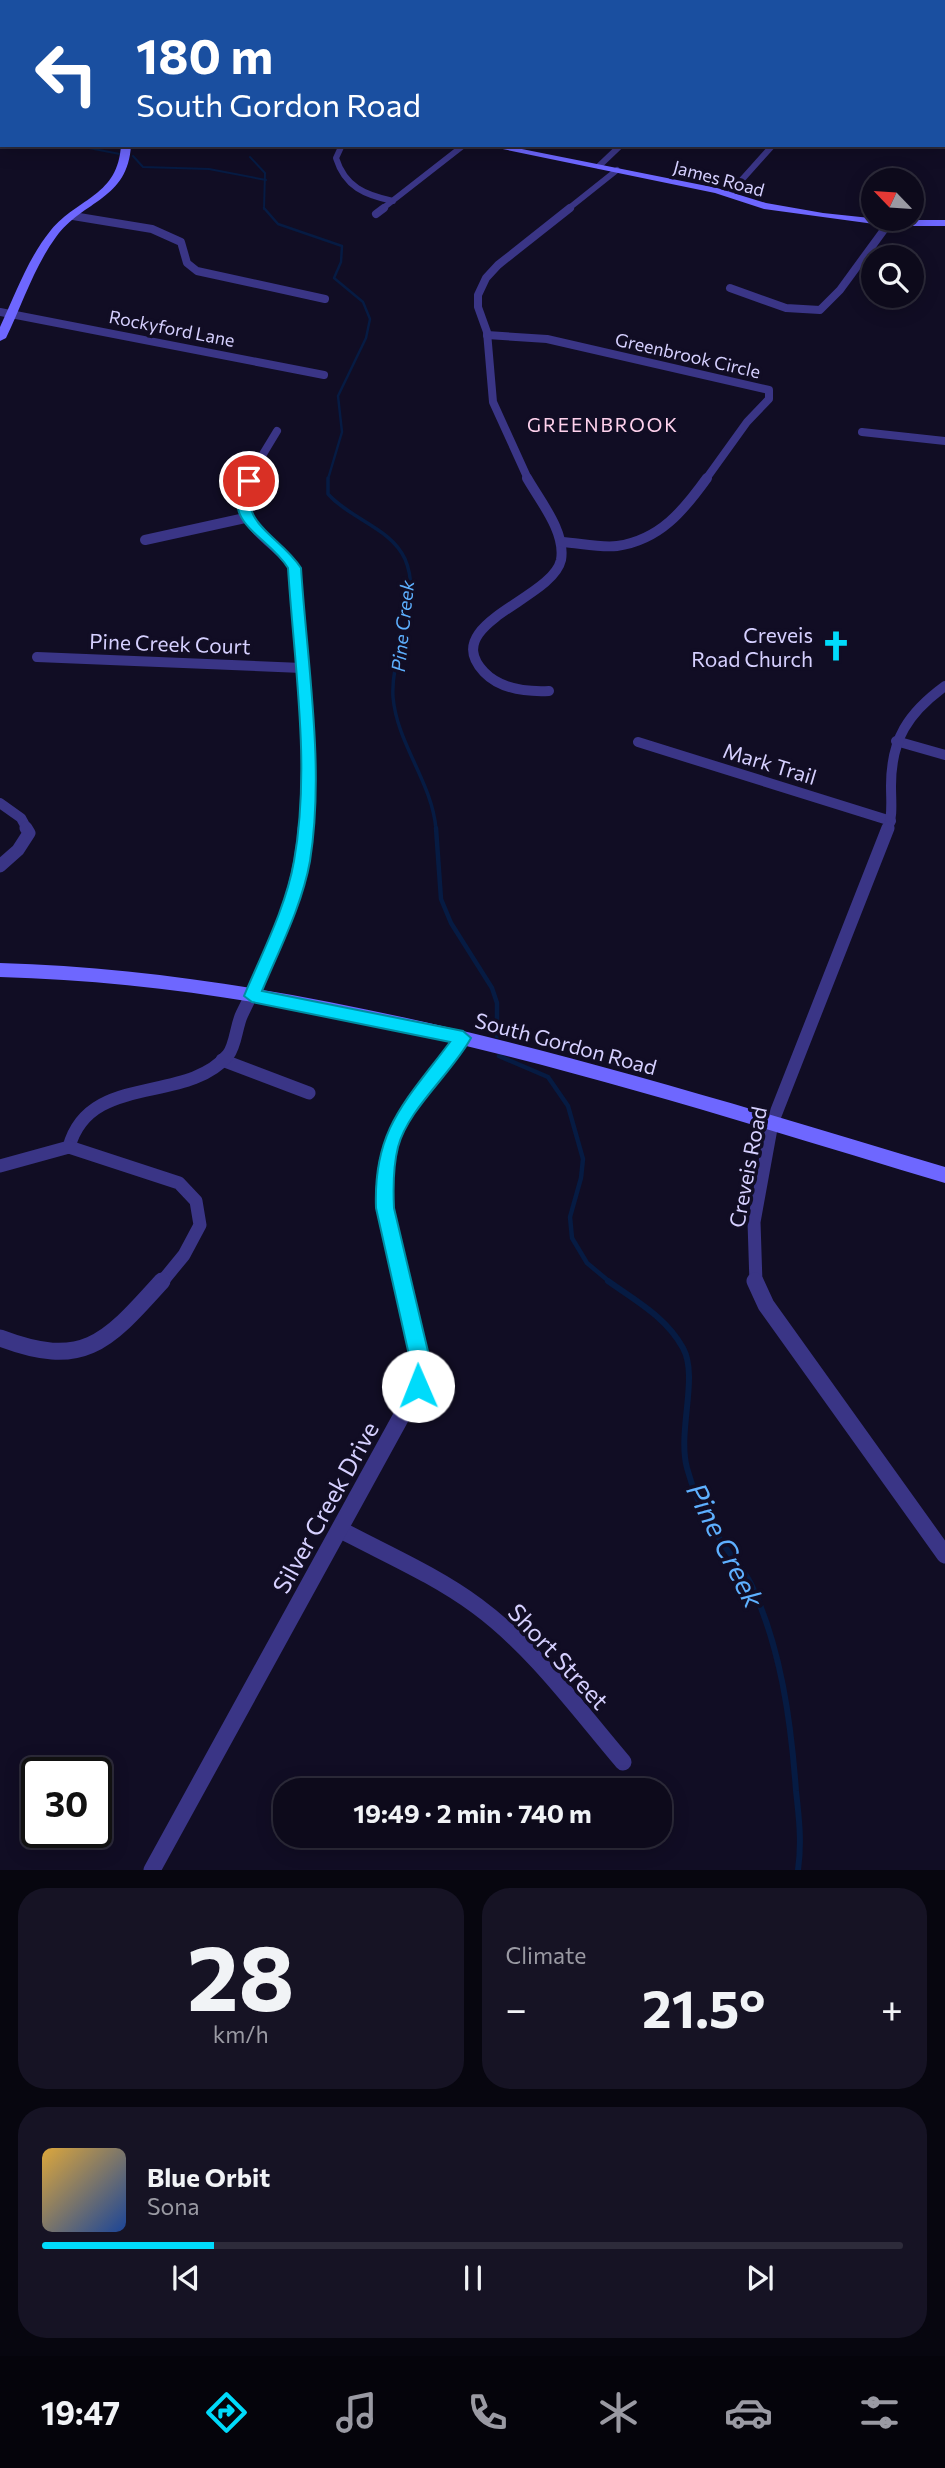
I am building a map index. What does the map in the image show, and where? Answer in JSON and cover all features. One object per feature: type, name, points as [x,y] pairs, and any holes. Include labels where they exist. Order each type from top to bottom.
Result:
[{"type":"street","points":[[0,338],[50,240],[73,216],[96,201],[116,182],[123,170],[127,147]]},
{"type":"street","points":[[341,147],[336,158],[347,184],[354,190],[393,201]]},
{"type":"street","points":[[376,214],[461,147]]},
{"type":"street","name":"James Road","points":[[498,147],[730,193],[775,208],[861,219]]},
{"type":"street","points":[[599,166],[619,147]]},
{"type":"street","points":[[730,193],[770,147]]},
{"type":"street","points":[[549,691],[518,689],[491,678],[476,664],[471,648],[479,631],[488,622],[552,579],[559,569],[562,542],[493,402],[485,347],[487,335],[478,307],[487,276],[526,239],[617,170]]},
{"type":"street","points":[[73,216],[164,232],[181,242],[187,263],[197,271],[325,299]]},
{"type":"street","name":"James Road","points":[[924,223],[945,223]]},
{"type":"street","points":[[730,288],[786,308],[820,310],[840,290],[883,231]]},
{"type":"street","points":[[0,312],[13,312]]},
{"type":"street","name":"Rockyford Lane","points":[[13,312],[324,375]]},
{"type":"street","name":"Greenbrook Circle","points":[[487,335],[536,337],[769,390],[769,399],[747,422],[671,523],[642,539],[617,546],[562,542]]},
{"type":"street","points":[[69,1147],[79,1120],[95,1107],[109,1100],[188,1080],[222,1060],[233,1047],[241,1016],[252,996],[288,908],[302,862],[308,776],[295,568],[286,553],[245,518],[242,496],[277,430]]},
{"type":"street","points":[[862,432],[945,441]]},
{"type":"street","points":[[145,540],[245,518]]},
{"type":"street","name":"Pine Creek Court","points":[[37,657],[302,668]]},
{"type":"street","name":"Creveis Road","points":[[945,686],[908,715],[896,741],[890,779],[891,821],[772,1123],[754,1222],[754,1278],[774,1317],[945,1555]]},
{"type":"street","points":[[896,741],[945,755]]},
{"type":"street","name":"Mark Trail","points":[[638,742],[891,821]]},
{"type":"street","points":[[0,803],[21,818],[29,833],[18,850],[0,866]]},
{"type":"street","name":"South Gordon Road","points":[[0,970],[64,971],[252,996],[463,1038],[772,1123],[945,1175]]},
{"type":"street","name":"Silver Creek Drive","points":[[152,1870],[397,1427],[421,1374],[385,1208],[384,1181],[390,1144],[406,1114],[463,1038]]},
{"type":"street","points":[[222,1060],[309,1093]]},
{"type":"street","points":[[0,1166],[69,1147],[179,1183],[193,1195],[200,1224],[192,1245],[176,1265],[108,1337],[85,1350],[63,1355],[38,1351],[0,1338]]},
{"type":"street","name":"Short Street","points":[[341,1530],[426,1574],[476,1606],[510,1634],[623,1762]]},
{"type":"waterway","points":[[83,147],[120,154]]},
{"type":"waterway","points":[[133,156],[143,167],[209,169],[265,180]]},
{"type":"waterway","points":[[250,157],[265,173],[265,180]]},
{"type":"waterway","name":"Pine Creek","points":[[264,208],[265,180]]},
{"type":"waterway","name":"Pine Creek","points":[[264,208],[278,224],[342,246],[341,262],[334,278],[363,302],[370,319],[366,338],[338,396],[342,432],[328,479]]},
{"type":"waterway","name":"Pine Creek","points":[[328,479],[328,494],[390,539],[405,559],[411,593],[393,680],[393,697],[401,731],[428,795],[436,829]]},
{"type":"waterway","name":"Pine Creek","points":[[436,828],[441,899],[451,923],[492,988],[497,1003],[497,1036]]},
{"type":"waterway","name":"Pine Creek","points":[[499,1056],[548,1077],[568,1106],[583,1159],[581,1178],[570,1217],[572,1238],[587,1263],[611,1283]]},
{"type":"waterway","name":"Pine Creek","points":[[608,1281],[650,1310],[668,1327],[683,1348],[687,1360],[689,1389],[684,1438],[687,1468],[710,1524],[751,1584],[770,1634],[783,1685],[799,1820],[798,1870]]},
{"type":"place","name":"Creveis Road Church","points":[[836,646]]},
{"type":"district","name":"GREENBROOK","points":[[603,424]]},
{"type":"route","points":[[249,481],[242,496],[245,518],[286,553],[295,568],[299,595],[308,776],[302,862],[288,908],[252,996],[463,1038],[406,1114],[390,1144],[384,1181],[385,1208],[421,1364],[418,1386]]}]
